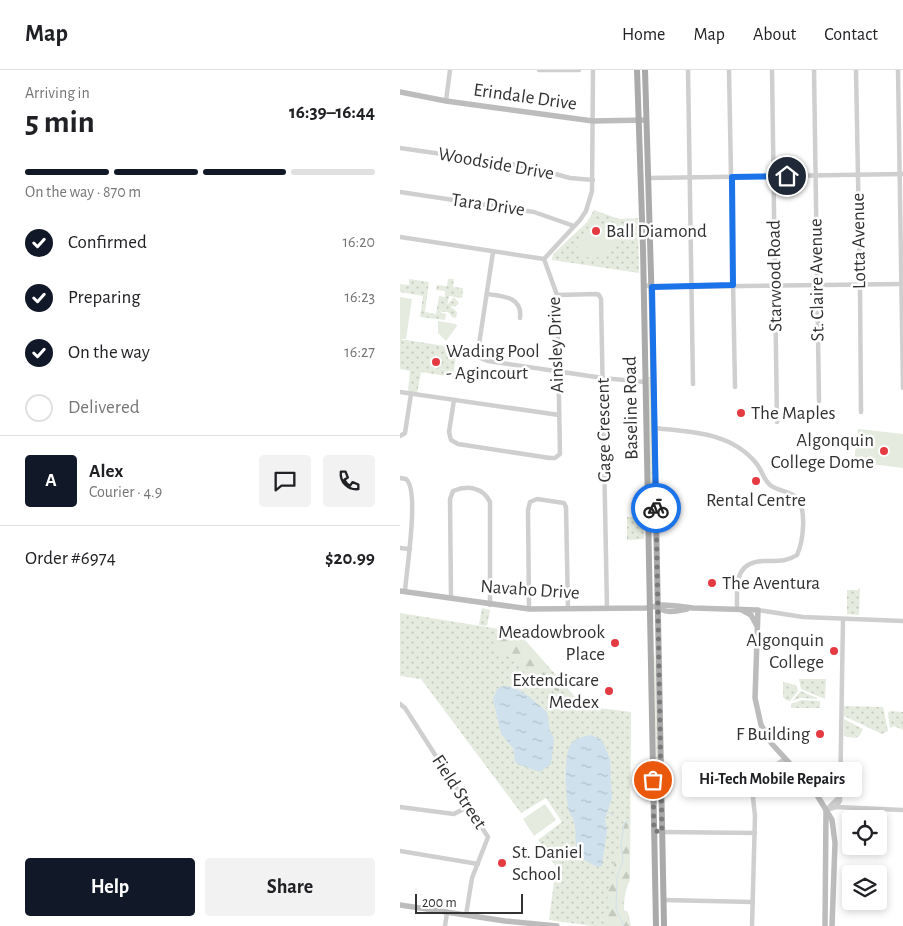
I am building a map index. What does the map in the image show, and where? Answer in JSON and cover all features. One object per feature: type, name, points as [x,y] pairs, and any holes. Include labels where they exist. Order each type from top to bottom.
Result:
[{"type":"main road","name":"Baseline Road","points":[[638,70],[648,178],[652,287],[658,607],[658,832],[655,924]]},
{"type":"main road","name":"Baseline Road","points":[[645,70],[643,120],[644,285],[650,608],[658,832],[665,924]]},
{"type":"street","points":[[446,101],[450,70]]},
{"type":"street","points":[[540,70],[579,70]]},
{"type":"street","points":[[400,238],[544,259],[586,211],[592,191],[593,70]]},
{"type":"street","points":[[688,70],[693,384]]},
{"type":"street","points":[[729,70],[735,387]]},
{"type":"street","name":"Starwood Road","points":[[772,70],[777,422]]},
{"type":"street","name":"St. Claire Avenue","points":[[814,70],[819,401]]},
{"type":"street","name":"Lotta Avenue","points":[[856,70],[861,412]]},
{"type":"street","points":[[898,70],[903,388]]},
{"type":"street","name":"Erindale Drive","points":[[400,92],[446,101],[593,121],[643,120]]},
{"type":"street","name":"Woodside Drive","points":[[400,148],[530,167],[570,178],[593,180]]},
{"type":"street","points":[[648,178],[901,174]]},
{"type":"street","name":"Tara Drive","points":[[400,192],[534,212],[574,226]]},
{"type":"street","points":[[493,252],[478,350],[480,358],[488,361],[603,378],[645,382]]},
{"type":"street","name":"Ainsley Drive","points":[[454,400],[449,432],[451,440],[458,444],[550,458],[558,457],[561,449],[557,295],[544,259]]},
{"type":"street","points":[[644,285],[652,287],[902,284]]},
{"type":"street","points":[[487,294],[512,298],[516,301],[520,318]]},
{"type":"street","name":"Gage Crescent","points":[[557,295],[596,294],[601,299],[607,608]]},
{"type":"street","points":[[400,392],[559,415]]},
{"type":"street","points":[[400,436],[405,433],[411,394]]},
{"type":"street","points":[[654,428],[708,435],[722,438],[734,444],[756,463],[769,485],[794,496],[800,505],[803,528],[802,541],[796,555],[783,561],[760,560],[752,562],[745,566],[739,574],[737,581],[740,610],[751,616],[758,627]]},
{"type":"street","points":[[400,478],[406,479],[411,486],[412,525],[410,549],[402,591]]},
{"type":"street","points":[[451,598],[450,499],[453,491],[463,488],[480,490],[487,494],[490,502],[490,605]]},
{"type":"street","points":[[529,609],[528,510],[530,502],[539,500],[564,503],[566,507],[568,609]]},
{"type":"street","points":[[400,548],[410,549]]},
{"type":"street","name":"Navaho Drive","points":[[402,591],[490,605],[529,609],[658,607],[663,611],[693,608],[758,610]]},
{"type":"street","points":[[827,926],[826,810],[814,790],[785,759],[769,739],[761,725],[755,698],[758,610],[803,617],[903,620]]},
{"type":"street","points":[[836,807],[839,799],[843,619]]},
{"type":"street","name":"Field Street","points":[[400,704],[405,708],[488,837],[472,878],[466,915]]},
{"type":"street","points":[[771,768],[785,759]]},
{"type":"street","points":[[752,926],[755,816],[750,770],[771,768],[794,769]]},
{"type":"street","points":[[839,799],[846,808]]},
{"type":"street","points":[[826,810],[839,799]]},
{"type":"street","points":[[400,807],[454,814],[469,806]]},
{"type":"street","points":[[826,810],[836,807],[903,810]]},
{"type":"street","points":[[658,832],[755,833]]},
{"type":"street","points":[[400,851],[478,864]]},
{"type":"street","points":[[663,900],[753,902]]},
{"type":"street","points":[[400,905],[505,920],[525,925],[557,926]]},
{"type":"street","points":[[445,926],[447,913]]},
{"type":"green space","points":[[594,210],[619,219],[638,218],[639,273],[552,260],[553,254],[587,222]]},
{"type":"green space","name":"Ball Diamond","points":[[592,221],[621,241],[605,255],[594,258],[574,253]]},
{"type":"green space","points":[[409,279],[429,282],[425,312],[436,314],[439,296],[445,297],[445,291],[436,290],[437,285],[447,286],[448,279],[454,279],[453,287],[463,288],[462,298],[449,296],[448,303],[446,303],[448,304],[454,297],[459,303],[455,307],[451,307],[457,312],[456,318],[452,317],[448,312],[442,312],[441,309],[441,313],[446,314],[445,320],[420,317],[423,296],[400,292],[400,284],[409,285]]},
{"type":"green space","points":[[400,297],[412,299],[406,339],[400,339]]},
{"type":"green space","points":[[438,321],[456,324],[457,326],[446,341],[438,333]]},
{"type":"green space","points":[[400,339],[457,348],[453,377],[421,372],[417,394],[408,392],[410,371],[400,369]]},
{"type":"green space","points":[[648,377],[651,377],[653,528],[651,515]]},
{"type":"green space","name":"Algonquin College Dome","points":[[858,429],[903,434],[903,468],[854,462]]},
{"type":"green space","points":[[627,517],[643,517],[644,539],[627,540]]},
{"type":"green space","points":[[859,588],[859,615],[847,614],[847,590],[858,590]]},
{"type":"green space","points":[[482,608],[490,610],[487,626],[479,625]]},
{"type":"green space","points":[[400,613],[518,632],[583,706],[631,712],[630,880],[625,895],[624,910],[628,912],[631,926],[592,926],[549,920],[556,867],[538,840],[562,822],[546,798],[521,813],[421,679],[400,676]]},
{"type":"green space","points":[[518,633],[546,665],[559,686],[559,692],[536,681],[535,674],[513,657],[499,653],[495,649],[493,637],[512,636]]},
{"type":"green space","points":[[654,650],[656,668],[658,780],[656,780]]},
{"type":"green space","points":[[799,679],[826,679],[825,699],[801,689]]},
{"type":"green space","points":[[783,682],[796,685],[798,691],[790,701],[783,697]]},
{"type":"green space","points":[[801,691],[817,699],[800,698],[792,701]]},
{"type":"green space","points":[[801,700],[820,701],[820,708],[791,708],[791,704]]},
{"type":"green space","points":[[844,706],[883,707],[888,731],[882,734],[844,716]]},
{"type":"green space","points":[[890,711],[903,712],[903,730],[894,726],[890,728],[888,713]]},
{"type":"green space","points":[[844,719],[863,729],[858,737],[844,736]]},
{"type":"green space","points":[[545,804],[556,820],[534,836],[523,819]]},
{"type":"green space","points":[[626,821],[628,825],[630,876],[624,888],[623,910],[628,915],[629,926],[617,926],[602,921],[599,918],[609,909],[607,893],[614,873],[614,862],[619,843],[618,827]]},
{"type":"water","points":[[503,686],[521,691],[547,712],[550,732],[554,741],[551,764],[540,772],[517,764],[513,748],[501,734],[493,699],[497,689]]},
{"type":"water","points":[[591,735],[602,740],[610,759],[612,798],[605,819],[607,831],[602,865],[600,867],[586,861],[579,853],[576,846],[575,825],[568,808],[566,794],[568,750],[575,740]]},
{"type":"waterway","points":[[608,812],[613,815]]},
{"type":"waterway","points":[[624,926],[616,909],[617,878],[623,860],[621,844],[624,824],[629,820]]},
{"type":"way so far","points":[[653,780],[654,831],[662,832],[656,508]]},
{"type":"place","name":"Ball Diamond","points":[[596,231]]},
{"type":"place","name":"Wading Pool - Agincourt","points":[[436,362]]},
{"type":"place","name":"The Maples","points":[[741,413]]},
{"type":"place","name":"Algonquin College Dome","points":[[884,451]]},
{"type":"place","name":"Rental Centre","points":[[756,481]]},
{"type":"place","name":"The Aventura","points":[[712,583]]},
{"type":"place","name":"Meadowbrook Place","points":[[615,643]]},
{"type":"place","name":"Algonquin College","points":[[834,651]]},
{"type":"place","name":"Extendicare Medex","points":[[609,691]]},
{"type":"place","name":"F Building","points":[[820,734]]},
{"type":"place","name":"Hi-Tech Mobile Repairs","points":[[653,780]]},
{"type":"place","name":"St. Daniel School","points":[[502,863]]},
{"type":"route","points":[[656,508],[652,287],[733,285],[732,177],[787,176]]}]
